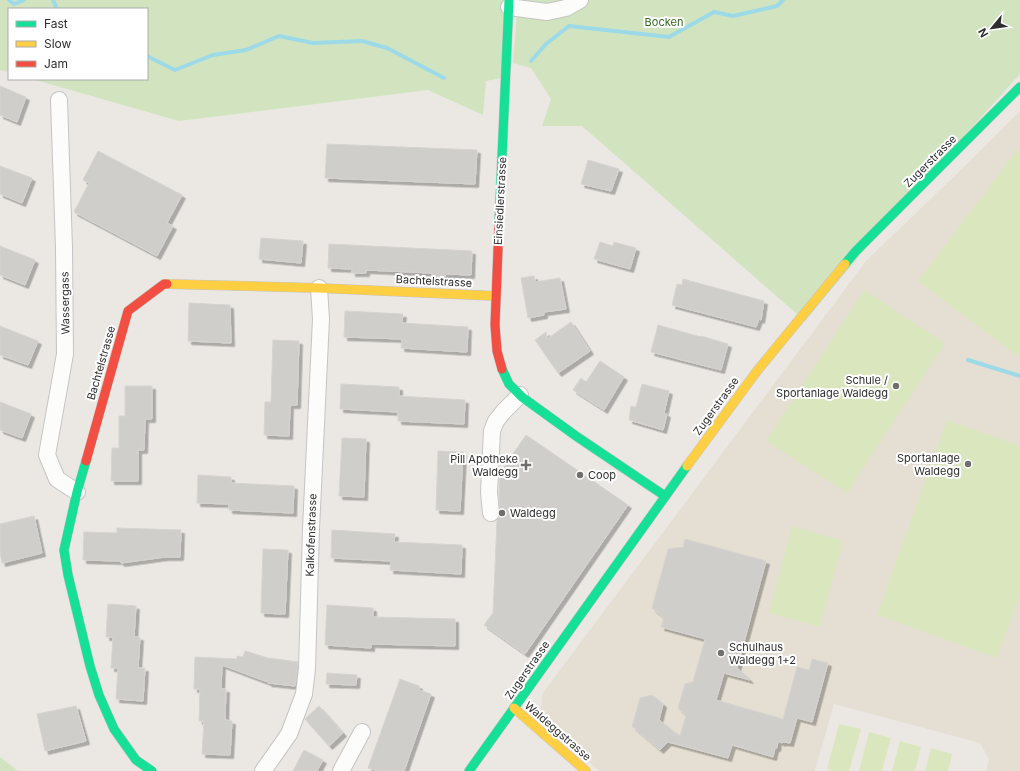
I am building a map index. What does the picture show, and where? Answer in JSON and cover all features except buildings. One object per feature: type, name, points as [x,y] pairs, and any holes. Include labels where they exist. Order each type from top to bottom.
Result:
[{"type":"street","points":[[509,4],[547,12],[566,8],[580,0]]},
{"type":"street","name":"Einsiedlerstrasse","points":[[509,4],[496,296],[495,336],[500,363],[504,375],[510,385],[520,395],[564,428],[665,496]]},
{"type":"street","name":"Zugerstrasse","points":[[469,771],[665,496],[757,371],[855,252],[1020,87]]},
{"type":"street","name":"Wassergass","points":[[59,100],[64,248],[65,354],[47,455],[57,478],[77,492]]},
{"type":"street","name":"Bachtelstrasse","points":[[152,771],[136,760],[114,729],[99,695],[90,666],[68,575],[64,550],[77,492],[128,310],[164,284],[319,288],[496,296]]},
{"type":"street","name":"Kalkofenstrasse","points":[[263,771],[289,734],[304,694],[307,669],[321,319],[319,288]]},
{"type":"street","points":[[491,512],[489,492],[492,432],[496,421],[520,395]]},
{"type":"street","name":"Waldeggstrasse","points":[[514,708],[586,771]]},
{"type":"street","points":[[341,771],[362,732]]},
{"type":"shaded area","name":"Schule / Sportanlage Waldegg","points":[[1020,111],[1020,771],[986,771],[989,759],[980,743],[834,704],[815,771],[599,771],[549,727],[541,713],[542,694],[866,261]]},
{"type":"green space","points":[[0,0],[509,0],[506,77],[486,81],[483,115],[428,90],[179,121],[36,80],[148,80],[148,8],[8,8],[8,72],[0,70]]},
{"type":"green space","name":"Bocken","points":[[518,0],[1020,0],[1020,74],[896,212],[805,321],[582,126],[542,126],[551,99],[531,68],[513,63]]},
{"type":"green space","points":[[1020,146],[1020,358],[918,281]]},
{"type":"green space","points":[[864,290],[945,343],[847,493],[766,441]]},
{"type":"green space","points":[[947,420],[1020,446],[1020,595],[997,658],[877,615]]},
{"type":"green space","points":[[792,526],[843,541],[820,627],[769,613]]},
{"type":"green space","points":[[839,724],[861,729],[849,771],[832,771],[827,769]]},
{"type":"green space","points":[[869,732],[891,738],[882,771],[859,771]]},
{"type":"green space","points":[[900,741],[921,747],[915,771],[892,771]]},
{"type":"green space","points":[[931,748],[952,754],[948,771],[925,771]]},
{"type":"green space","points":[[0,757],[18,771],[0,771]]},
{"type":"waterway","points":[[9,0],[14,4],[24,0]]},
{"type":"waterway","points":[[53,0],[57,8]]},
{"type":"waterway","points":[[531,61],[546,44],[569,26],[669,37],[714,12],[733,16],[777,6],[783,0]]},
{"type":"waterway","points":[[148,56],[175,70],[213,55],[246,50],[279,36],[313,43],[362,41],[387,48],[444,78]]},
{"type":"waterway","points":[[968,360],[1020,376]]},
{"type":"traffic: fast","points":[[499,224],[509,0]]},
{"type":"traffic: fast","points":[[845,264],[855,252],[1020,87]]},
{"type":"traffic: fast","points":[[502,369],[509,384],[522,397],[576,436],[665,496]]},
{"type":"traffic: fast","points":[[86,461],[77,492],[64,550],[68,575],[90,666],[99,695],[114,729],[136,760],[152,771]]},
{"type":"traffic: fast","points":[[469,771],[687,466]]},
{"type":"traffic: slow","points":[[687,466],[757,371],[845,264]]},
{"type":"traffic: slow","points":[[167,284],[319,288],[496,296]]},
{"type":"traffic: slow","points":[[514,708],[586,771]]},
{"type":"traffic: jam","points":[[499,224],[495,325],[497,351],[502,369]]},
{"type":"traffic: jam","points":[[86,461],[128,311],[164,284],[167,284]]},
{"type":"place","name":"Schule / Sportanlage Waldegg","points":[[896,386]]},
{"type":"place","name":"Sportanlage Waldegg","points":[[968,464]]},
{"type":"place","name":"Pill Apotheke Waldegg","points":[[526,465]]},
{"type":"place","name":"Coop","points":[[580,475]]},
{"type":"place","name":"Waldegg","points":[[502,513]]},
{"type":"place","name":"Schulhaus Waldegg 1+2","points":[[721,653]]}]
